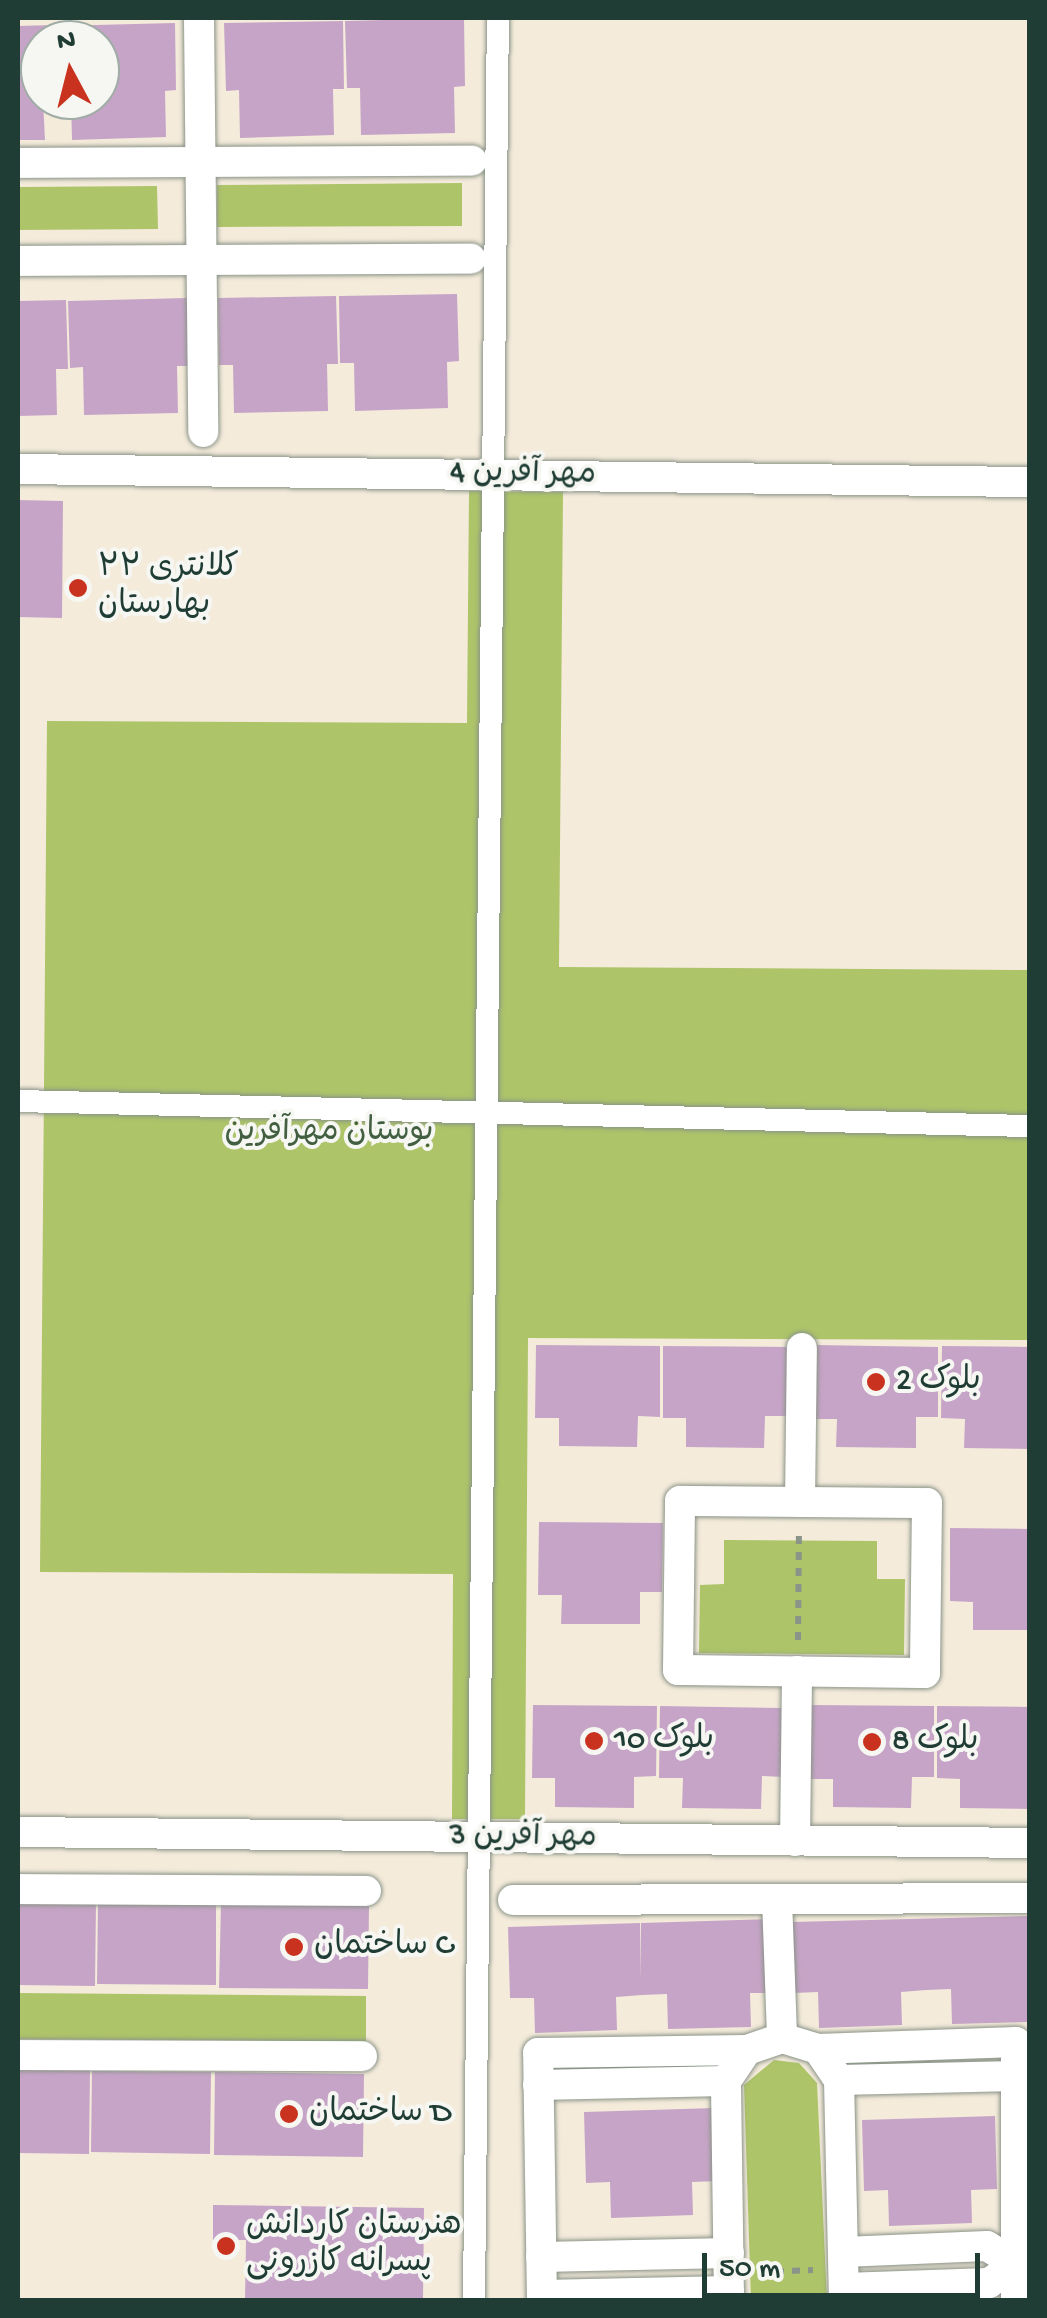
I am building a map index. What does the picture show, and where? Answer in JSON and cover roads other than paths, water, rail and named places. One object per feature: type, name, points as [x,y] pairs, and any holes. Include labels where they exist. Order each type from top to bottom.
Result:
[{"type":"street","points":[[198,18],[203,432]]},
{"type":"street","points":[[474,2300],[498,18]]},
{"type":"street","points":[[18,163],[472,161]]},
{"type":"street","points":[[18,261],[471,259]]},
{"type":"street","name":"مهر آفرین 4","points":[[18,469],[1030,482]]},
{"type":"street","points":[[18,1101],[1030,1126]]},
{"type":"street","points":[[800,1502],[802,1348]]},
{"type":"street","points":[[680,1501],[800,1502],[926,1503],[925,1673],[678,1670],[680,1501]]},
{"type":"street","points":[[795,1841],[797,1672]]},
{"type":"street","name":"مهر آفرین 3","points":[[18,1832],[1030,1844]]},
{"type":"street","points":[[18,1889],[366,1891]]},
{"type":"street","points":[[513,1900],[1030,1898]]},
{"type":"street","points":[[778,1899],[782,2038]]},
{"type":"street","points":[[729,2279],[542,2298],[538,2053],[747,2050],[782,2038],[818,2049],[1016,2042],[1023,2264],[1016,2300]]},
{"type":"street","points":[[818,2049],[839,2080],[844,2277],[989,2283],[1023,2264]]},
{"type":"street","points":[[729,2279],[726,2081],[747,2050]]},
{"type":"street","points":[[18,2055],[362,2056]]},
{"type":"street","points":[[839,2080],[1016,2076]]},
{"type":"street","points":[[538,2085],[726,2081]]},
{"type":"street","points":[[541,2257],[729,2279]]},
{"type":"place","name":"کلانتری ۲۲ بهارستان","points":[[78,588]]},
{"type":"place","name":"بلوک 2","points":[[876,1382]]},
{"type":"place","name":"بلوک 10","points":[[594,1741]]},
{"type":"place","name":"بلوک 8","points":[[872,1742]]},
{"type":"place","name":"ساختمان C","points":[[294,1947]]},
{"type":"place","name":"ساختمان D","points":[[289,2114]]},
{"type":"place","name":"هنرستان کاردانش پسرانه کازرونی","points":[[226,2246]]},
{"type":"park label","name":"بوستان مهرآفرین","points":[[329,1133]]}]
